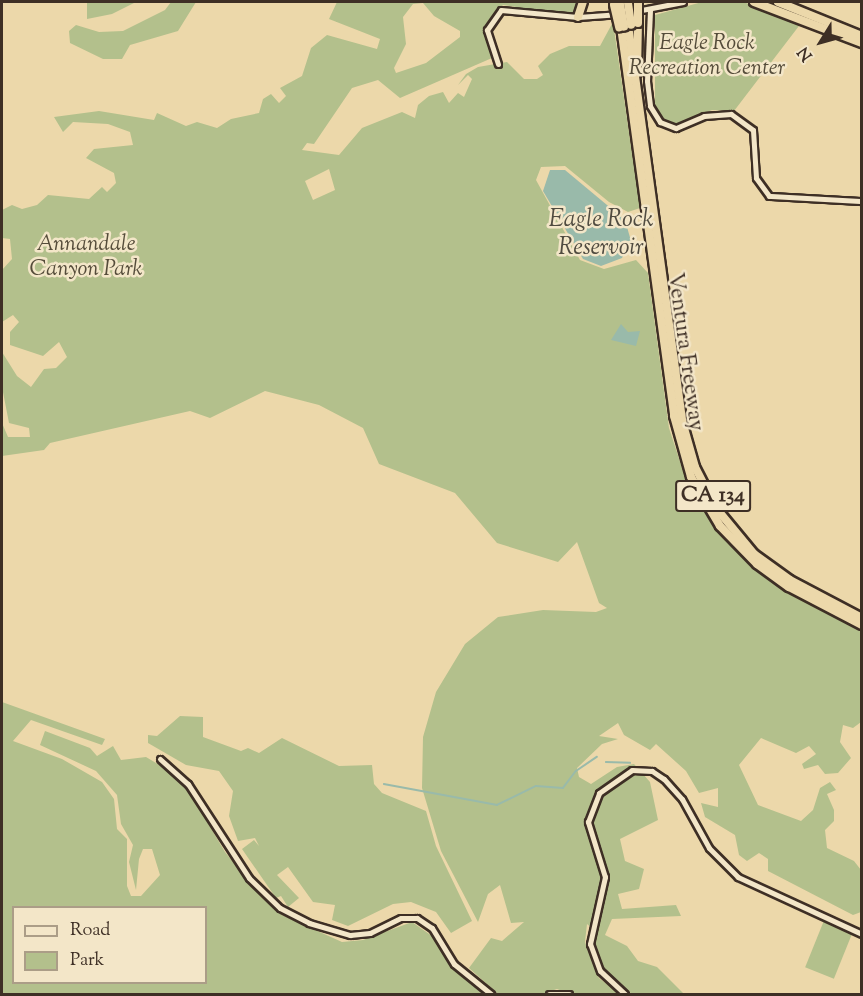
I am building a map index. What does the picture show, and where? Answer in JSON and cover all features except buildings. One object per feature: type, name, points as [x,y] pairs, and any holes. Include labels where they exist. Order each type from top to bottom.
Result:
[{"type":"highway","points":[[581,17],[586,2]]},
{"type":"highway","points":[[627,26],[638,2]]},
{"type":"highway","points":[[754,2],[843,30]]},
{"type":"highway","points":[[778,2],[859,38]]},
{"type":"highway","points":[[621,3],[627,26]]},
{"type":"highway","points":[[621,3],[627,26],[655,242]]},
{"type":"highway","name":"Ventura Freeway","points":[[627,26],[626,61],[658,267]]},
{"type":"highway","name":"Ventura Freeway","points":[[627,26],[637,73],[665,313],[686,431],[709,491],[725,517],[779,569],[861,622]]},
{"type":"highway","name":"Ventura Freeway","points":[[662,290],[686,463],[709,510],[746,554],[789,587],[861,622]]},
{"type":"street","points":[[498,64],[487,30],[501,10],[581,17],[650,10],[681,2]]},
{"type":"street","points":[[650,10],[647,81],[650,106],[660,122],[676,128],[704,116],[731,114],[753,130],[756,178],[770,196],[861,201]]},
{"type":"street","points":[[160,759],[188,784],[243,871],[280,908],[309,923],[350,935],[417,918],[432,928],[454,964],[491,994]]},
{"type":"street","points":[[625,994],[600,971],[590,944],[605,877],[588,822],[599,793],[632,770],[652,771],[664,780],[682,800],[709,848],[738,877],[861,934]]},
{"type":"street","points":[[549,994],[568,994]]},
{"type":"green space","points":[[87,2],[136,2],[112,14],[87,19]]},
{"type":"green space","points":[[171,2],[196,2],[178,31],[130,45],[122,59],[103,59],[70,43],[69,31],[76,25],[99,32],[123,31],[165,10]]},
{"type":"green space","name":"Annandale Canyon Park","points":[[337,2],[582,2],[578,13],[569,15],[503,5],[487,22],[492,58],[400,98],[378,80],[352,88],[314,144],[307,143],[302,150],[339,155],[362,128],[402,112],[415,118],[418,105],[429,96],[443,92],[449,103],[458,93],[464,97],[472,79],[468,75],[458,85],[466,74],[478,67],[507,62],[524,79],[537,79],[543,75],[538,66],[550,54],[569,46],[600,46],[613,22],[640,208],[628,212],[609,202],[565,166],[541,167],[536,180],[580,260],[604,269],[636,260],[648,273],[669,428],[688,486],[719,532],[747,563],[780,588],[861,630],[861,722],[853,728],[843,725],[840,742],[851,758],[838,773],[825,774],[818,765],[804,769],[802,764],[816,754],[809,746],[796,753],[761,738],[739,765],[758,805],[801,821],[813,810],[820,788],[830,782],[836,790],[827,794],[834,810],[834,821],[825,830],[827,848],[854,861],[861,870],[861,912],[853,915],[768,871],[768,859],[759,853],[747,861],[739,855],[735,835],[705,817],[701,803],[718,807],[718,788],[699,793],[686,771],[656,744],[650,750],[624,735],[618,723],[599,736],[618,739],[602,744],[577,768],[579,777],[591,784],[617,767],[634,764],[650,782],[658,820],[620,839],[625,861],[644,869],[639,889],[618,894],[622,909],[676,905],[681,916],[612,919],[605,935],[627,946],[638,961],[657,967],[684,994],[632,994],[606,974],[593,945],[592,928],[587,924],[585,942],[599,978],[620,994],[570,994],[557,989],[542,994],[498,994],[469,968],[491,938],[502,941],[524,922],[511,923],[500,885],[488,894],[478,922],[441,851],[422,788],[423,737],[436,692],[465,644],[498,617],[543,610],[596,612],[607,608],[599,603],[577,542],[558,562],[497,543],[455,493],[379,464],[363,428],[319,405],[265,391],[210,418],[190,411],[50,443],[44,450],[2,456],[2,423],[8,437],[30,437],[29,428],[9,423],[2,387],[2,352],[17,376],[31,387],[44,369],[56,368],[67,357],[59,342],[43,356],[10,345],[10,332],[19,322],[13,315],[2,322],[2,270],[12,259],[10,239],[2,238],[2,210],[12,205],[22,209],[37,205],[48,195],[89,199],[102,187],[107,192],[116,183],[114,173],[86,158],[94,149],[133,145],[130,132],[108,124],[73,122],[63,132],[54,117],[99,111],[154,120],[157,113],[186,126],[197,122],[217,128],[231,119],[259,113],[263,99],[271,94],[279,103],[286,96],[280,88],[302,76],[311,48],[327,35],[377,49],[380,39],[329,19]],"holes":[[[423,3],[434,16],[460,31],[460,37],[426,63],[396,73],[394,68],[406,44],[403,17],[413,4]],[[329,169],[335,190],[313,200],[305,181]]]},
{"type":"green space","name":"Eagle Rock Recreation Center","points":[[702,2],[743,2],[802,22],[734,111],[712,110],[674,125],[662,120],[655,108],[655,15]]},
{"type":"green space","points":[[2,702],[105,739],[102,745],[31,720],[13,741],[62,759],[102,782],[114,799],[117,829],[127,839],[127,886],[131,896],[141,896],[160,875],[152,849],[143,849],[139,859],[136,890],[129,862],[133,845],[121,824],[117,795],[96,771],[40,745],[45,731],[90,748],[97,756],[113,746],[121,760],[146,757],[166,769],[190,793],[225,852],[262,898],[282,915],[342,942],[363,940],[412,922],[432,936],[450,966],[483,994],[2,994]]},
{"type":"green space","points":[[180,716],[203,717],[203,737],[241,751],[248,748],[259,753],[282,738],[339,766],[372,765],[374,784],[382,793],[426,811],[436,846],[472,921],[451,933],[436,912],[411,902],[393,904],[348,926],[332,920],[335,905],[313,902],[288,867],[277,875],[299,898],[288,907],[281,896],[276,898],[242,849],[254,840],[259,846],[255,838],[238,841],[229,816],[233,791],[219,771],[186,765],[148,743],[148,735],[157,736]]},
{"type":"green space","points":[[825,918],[854,930],[834,979],[805,967]]},
{"type":"water","name":"Eagle Rock Reservoir","points":[[550,170],[565,170],[625,220],[631,241],[622,258],[601,266],[583,259],[543,191]]},
{"type":"water","points":[[621,324],[628,332],[640,331],[636,346],[611,340]]},
{"type":"waterway","points":[[384,784],[497,805],[536,786],[563,788],[576,771],[597,757]]},
{"type":"waterway","points":[[606,762],[630,763]]}]
